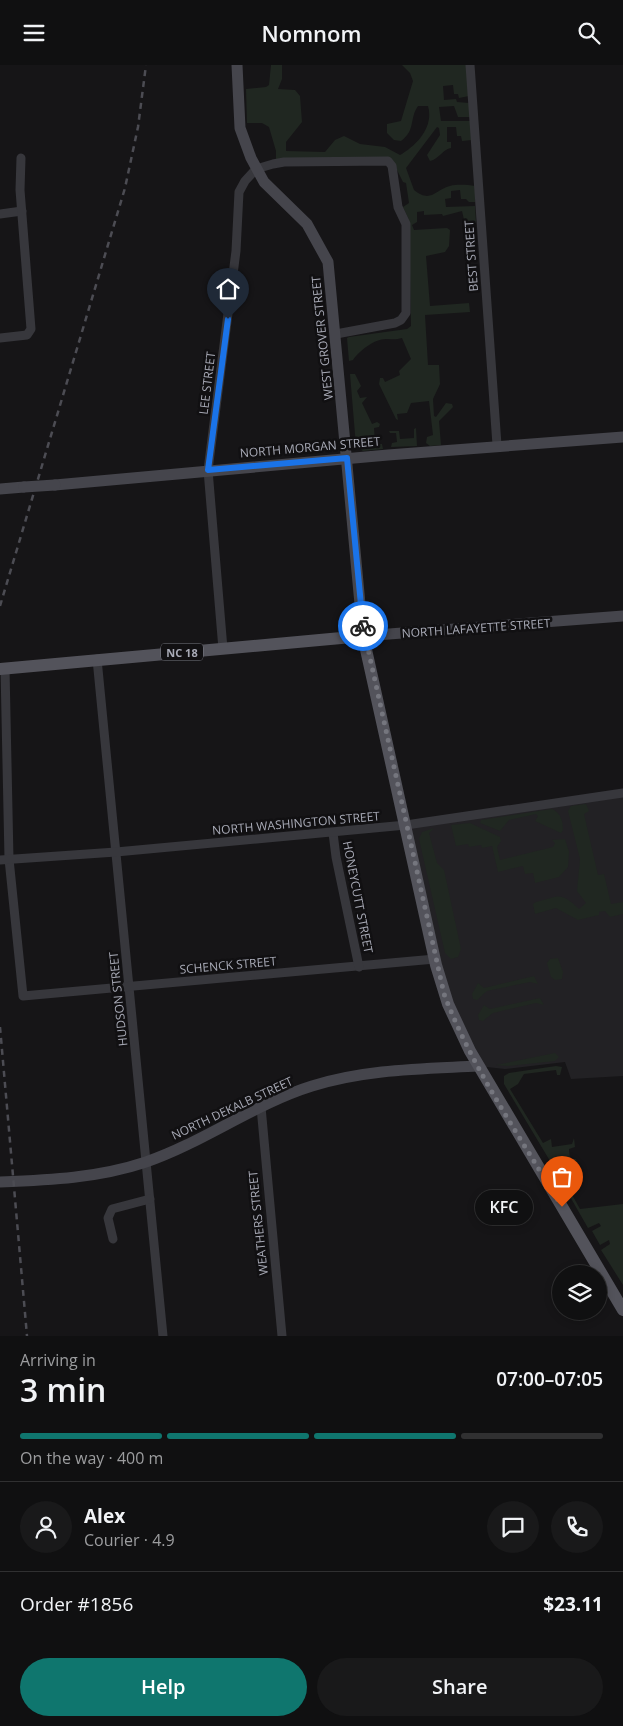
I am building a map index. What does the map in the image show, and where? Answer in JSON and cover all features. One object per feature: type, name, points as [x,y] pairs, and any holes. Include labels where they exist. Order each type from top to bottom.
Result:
[{"type":"main road","name":"NORTH LAFAYETTE STREET","points":[[2,669],[363,636]]},
{"type":"main road","points":[[363,636],[444,994],[456,1024],[478,1066],[622,1305]]},
{"type":"street","name":"WEST GROVER STREET","points":[[237,65],[240,128],[245,145],[256,169],[270,189],[307,224],[324,252],[331,278],[363,636]]},
{"type":"street","name":"BEST STREET","points":[[470,65],[496,445]]},
{"type":"street","points":[[0,338],[27,335],[31,329],[22,211],[21,158]]},
{"type":"street","points":[[256,169],[284,161],[388,161],[392,166],[398,207],[406,224],[406,313],[401,320],[394,323],[336,333]]},
{"type":"street","name":"LEE STREET","points":[[223,649],[208,470],[236,251],[239,192],[245,181],[256,169]]},
{"type":"street","points":[[0,213],[22,211]]},
{"type":"street","name":"NORTH MORGAN STREET","points":[[0,489],[496,445],[623,437]]},
{"type":"street","name":"NORTH LAFAYETTE STREET","points":[[363,636],[623,616]]},
{"type":"street","name":"HUDSON STREET","points":[[97,659],[164,1336]]},
{"type":"street","points":[[2,669],[4,860]]},
{"type":"street","name":"NORTH WASHINGTON STREET","points":[[4,860],[333,833],[406,825],[623,793]]},
{"type":"street","name":"HONEYCUTT STREET","points":[[333,833],[344,903],[359,967]]},
{"type":"street","name":"SCHENCK STREET","points":[[4,860],[23,996],[435,959]]},
{"type":"street","name":"NORTH DEKALB STREET","points":[[0,1182],[82,1178],[147,1161],[260,1107],[310,1087],[341,1078],[401,1070],[478,1066]]},
{"type":"street","name":"WEATHERS STREET","points":[[260,1107],[282,1336]]},
{"type":"street","points":[[113,1239],[108,1218],[112,1209],[150,1199]]},
{"type":"shaded area","points":[[271,65],[282,65],[282,79],[278,89],[295,90],[300,96],[302,122],[286,142],[286,151],[325,152],[335,140],[344,136],[360,144],[385,147],[400,155],[418,141],[429,121],[428,106],[418,106],[411,129],[406,137],[401,141],[394,140],[387,133],[387,124],[401,121],[413,81],[410,73],[402,65],[466,65],[469,96],[459,98],[458,94],[454,94],[453,85],[443,86],[444,100],[456,99],[457,102],[469,103],[470,117],[458,117],[454,106],[439,107],[441,121],[470,121],[472,140],[462,141],[461,136],[457,136],[456,127],[447,127],[447,142],[451,142],[451,148],[430,161],[427,155],[440,135],[439,128],[437,127],[406,168],[414,190],[425,196],[453,185],[475,186],[475,202],[461,199],[460,190],[451,191],[451,198],[445,199],[446,207],[475,206],[476,223],[465,224],[462,211],[443,216],[442,214],[424,215],[424,211],[417,212],[417,222],[412,225],[414,230],[447,228],[450,230],[449,246],[445,252],[426,256],[430,306],[469,303],[470,312],[425,315],[428,365],[439,365],[440,384],[433,399],[434,416],[436,417],[446,403],[452,404],[453,407],[439,421],[441,445],[430,446],[426,443],[427,437],[433,435],[429,401],[411,403],[407,413],[397,414],[398,420],[379,384],[380,378],[383,378],[385,382],[400,375],[399,371],[411,359],[402,338],[386,339],[372,343],[363,349],[353,360],[349,361],[347,338],[407,329],[411,326],[409,220],[403,207],[409,203],[406,183],[403,182],[394,164],[276,160],[276,151],[269,127],[262,123],[247,123],[246,89],[269,85]]},
{"type":"shaded area","points":[[350,374],[355,374],[361,386],[357,391],[360,398],[367,397],[362,403],[372,424],[377,422],[380,424],[379,427],[374,428],[375,444],[382,444],[383,449],[363,451],[356,446]]},
{"type":"shaded area","points":[[416,428],[417,446],[391,447],[392,443],[397,442],[396,433],[390,433],[389,431],[399,431],[400,439],[414,438],[414,429]]},
{"type":"shaded area","points":[[623,793],[623,1076],[571,1079],[565,1062],[505,1069],[478,1066],[456,1024],[406,825]]},
{"type":"shaded area","points":[[586,804],[589,811],[584,814],[598,875],[604,874],[611,904],[623,902],[623,914],[610,917],[605,911],[599,912],[599,915],[578,920],[556,908],[535,914],[533,904],[559,896],[568,899],[579,909],[586,903],[577,891],[580,859],[568,811],[571,806]]},
{"type":"shaded area","points":[[552,809],[558,813],[563,823],[561,833],[535,821],[538,816],[536,814],[509,820],[500,831],[480,823],[481,820]]},
{"type":"shaded area","points":[[470,823],[500,837],[501,841],[497,847],[500,860],[553,847],[555,843],[552,840],[565,839],[569,852],[568,867],[559,877],[535,883],[533,873],[525,874],[523,866],[498,872],[492,846],[482,848],[481,845],[469,847],[468,844],[456,846],[451,825]]},
{"type":"shaded area","points":[[434,828],[429,833],[437,863],[444,870],[461,949],[458,957],[451,959],[445,953],[419,839],[422,832]]},
{"type":"shaded area","points":[[558,958],[563,972],[562,979],[555,980],[551,977],[547,963],[550,959]]},
{"type":"shaded area","points":[[534,976],[538,984],[530,982],[487,991],[477,1000],[473,999],[472,994],[478,983],[484,988]]},
{"type":"shaded area","points":[[540,998],[544,1005],[536,1003],[493,1013],[483,1021],[479,1020],[478,1015],[484,1005],[490,1009]]},
{"type":"shaded area","points":[[555,1053],[559,1057],[555,1061],[507,1066],[496,1065]]},
{"type":"shaded area","points":[[556,1066],[562,1067],[560,1075],[557,1075],[556,1070],[524,1074],[518,1084],[510,1089],[543,1143],[551,1139],[552,1147],[572,1144],[574,1138],[575,1147],[569,1149],[570,1159],[576,1159],[578,1167],[575,1168],[573,1162],[561,1163],[566,1184],[580,1209],[623,1204],[623,1285],[601,1250],[610,1244],[609,1240],[600,1245],[592,1231],[601,1226],[599,1223],[588,1228],[553,1167],[553,1160],[550,1161],[504,1084],[504,1076],[509,1073]]},
{"type":"railway","points":[[0,606],[125,188],[138,127],[146,65]]},
{"type":"railway","points":[[0,1027],[27,1336]]},
{"type":"way so far","points":[[363,626],[363,636],[444,994],[456,1024],[478,1066],[562,1207]]},
{"type":"place","name":"KFC","points":[[562,1207]]},
{"type":"route","points":[[228,319],[208,470],[347,458],[363,626]]}]
